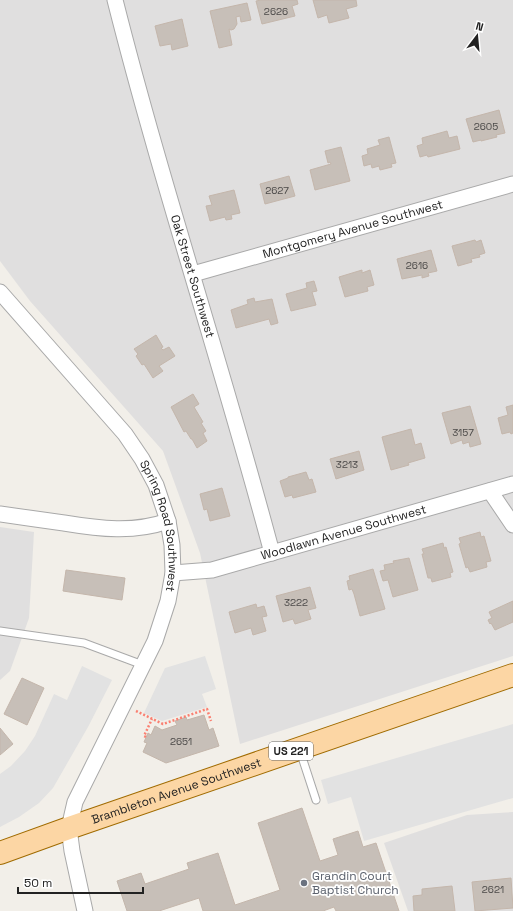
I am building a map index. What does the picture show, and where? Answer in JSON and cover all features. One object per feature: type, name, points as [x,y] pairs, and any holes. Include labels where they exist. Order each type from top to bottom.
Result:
[{"type":"main road","name":"Brambleton Avenue Southwest","points":[[0,853],[513,675]]},
{"type":"street","name":"Oak Street Southwest","points":[[115,0],[131,64],[240,436],[272,553]]},
{"type":"street","name":"Montgomery Avenue Southwest","points":[[193,274],[513,184]]},
{"type":"street","name":"Spring Road Southwest","points":[[0,292],[125,434],[142,459],[156,484],[168,521],[172,545],[173,573],[168,601],[155,641],[79,793],[69,828],[72,851],[85,911]]},
{"type":"street","name":"Woodlawn Avenue Southwest","points":[[173,573],[212,570],[513,484]]},
{"type":"street","points":[[490,491],[513,525]]},
{"type":"street","points":[[0,514],[123,530],[145,528],[168,521]]},
{"type":"lane","points":[[0,631],[84,643],[143,666]]},
{"type":"lane","points":[[299,748],[316,800]]},
{"type":"path","points":[[136,711],[162,724],[207,709],[211,721]]},
{"type":"path","points":[[146,738],[144,736],[152,719]]},
{"type":"shaded area","points":[[0,0],[513,0],[513,656],[240,744],[200,553],[163,451],[30,301],[0,261]]},
{"type":"shaded area","points":[[0,527],[34,532],[29,618],[10,671],[0,680]]},
{"type":"shaded area","points":[[205,656],[216,689],[202,694],[207,707],[162,721],[144,713],[165,668]]},
{"type":"shaded area","points":[[82,666],[112,680],[88,727],[53,788],[39,803],[19,817],[0,827],[0,774],[11,766],[25,751],[35,736],[54,694],[67,700]]},
{"type":"shaded area","points":[[513,724],[513,798],[364,841],[351,797],[328,804],[321,780]]},
{"type":"shaded area","points":[[513,812],[513,911],[408,911],[384,843],[467,815]]},
{"type":"building","points":[[297,0],[298,4],[292,6],[295,16],[262,24],[256,1]]},
{"type":"building","points":[[313,0],[356,0],[357,6],[346,9],[349,18],[329,23],[327,15],[318,18]]},
{"type":"building","points":[[247,3],[251,20],[241,22],[240,16],[236,17],[237,24],[234,29],[229,29],[232,45],[219,48],[210,11]]},
{"type":"building","points":[[182,19],[188,46],[172,50],[171,44],[160,46],[155,26]]},
{"type":"building","points":[[499,110],[505,133],[496,135],[497,137],[473,142],[466,119]]},
{"type":"building","points":[[447,131],[449,138],[457,136],[460,149],[428,157],[427,155],[420,157],[417,146],[423,144],[422,138]]},
{"type":"building","points":[[389,137],[396,163],[391,164],[392,167],[380,170],[379,166],[372,168],[371,164],[364,166],[362,156],[368,154],[367,149],[380,145],[378,140]]},
{"type":"building","points":[[341,147],[350,181],[315,190],[310,170],[331,164],[330,162],[328,163],[325,151]]},
{"type":"building","points":[[289,176],[295,196],[265,204],[260,184]]},
{"type":"building","points":[[234,190],[240,213],[231,215],[232,219],[226,220],[225,217],[210,221],[206,206],[212,205],[209,196]]},
{"type":"building","points":[[475,240],[476,242],[481,240],[485,253],[479,255],[480,257],[471,259],[472,262],[458,266],[452,246]]},
{"type":"building","points":[[431,250],[437,271],[428,273],[429,276],[422,278],[422,275],[402,279],[397,259]]},
{"type":"building","points":[[362,270],[362,273],[370,270],[374,285],[367,287],[368,291],[345,297],[339,277]]},
{"type":"building","points":[[314,281],[317,291],[312,292],[316,305],[291,311],[286,294],[307,288],[306,283]]},
{"type":"building","points":[[254,298],[255,302],[272,299],[278,323],[271,325],[269,319],[236,328],[231,310],[248,304],[247,300]]},
{"type":"building","points":[[156,335],[163,347],[161,348],[163,350],[169,347],[175,356],[159,366],[163,371],[153,378],[144,364],[142,365],[136,356],[138,354],[134,349]]},
{"type":"building","points":[[193,394],[199,404],[194,407],[203,422],[201,423],[206,431],[203,433],[207,441],[197,448],[186,431],[184,432],[171,407]]},
{"type":"building","points":[[513,405],[513,433],[511,434],[510,432],[502,434],[498,418],[508,415],[506,407]]},
{"type":"building","points":[[470,406],[481,444],[470,447],[469,442],[463,444],[462,440],[451,444],[442,413]]},
{"type":"building","points":[[411,429],[415,445],[421,443],[425,458],[408,463],[409,465],[391,470],[382,437]]},
{"type":"building","points":[[359,451],[364,470],[336,479],[330,459]]},
{"type":"building","points":[[306,472],[309,480],[312,479],[316,492],[293,498],[292,495],[285,497],[280,481]]},
{"type":"building","points":[[222,488],[230,516],[210,521],[207,509],[204,510],[200,494]]},
{"type":"building","points":[[480,532],[481,537],[484,536],[491,561],[486,562],[487,567],[470,572],[468,567],[466,568],[459,544],[461,543],[459,538]]},
{"type":"building","points":[[443,543],[444,548],[446,547],[453,572],[450,573],[451,577],[432,582],[431,578],[428,578],[422,549]]},
{"type":"building","points":[[409,558],[418,590],[393,597],[388,580],[383,581],[380,571],[385,570],[384,565],[394,563],[393,561]]},
{"type":"building","points":[[373,569],[385,609],[360,616],[354,594],[352,589],[349,590],[347,581],[350,580],[349,576]]},
{"type":"building","points":[[66,570],[125,578],[122,600],[63,591]]},
{"type":"building","points":[[310,587],[316,608],[308,610],[311,619],[295,624],[293,619],[283,622],[276,596]]},
{"type":"building","points":[[513,601],[513,622],[495,630],[488,620],[492,618],[489,612]]},
{"type":"building","points":[[256,604],[257,608],[264,606],[267,616],[262,617],[266,631],[253,635],[251,628],[235,633],[229,612]]},
{"type":"building","points":[[22,678],[44,688],[27,725],[4,714]]},
{"type":"building","points":[[204,715],[209,730],[213,728],[219,746],[166,763],[143,752],[147,743],[144,742],[148,733],[151,735],[155,726],[162,730],[177,725],[175,721],[186,717],[187,720]]},
{"type":"building","points":[[0,728],[13,744],[0,755]]},
{"type":"building","points":[[302,808],[320,861],[338,855],[333,839],[358,831],[363,847],[376,843],[399,911],[336,911],[334,907],[323,911],[203,911],[199,898],[159,911],[127,911],[117,881],[141,873],[145,884],[189,869],[187,863],[218,853],[235,905],[280,890],[258,823]]},
{"type":"building","points":[[511,878],[513,908],[475,911],[472,882]]},
{"type":"building","points":[[452,886],[455,911],[414,911],[413,896],[422,895],[422,889]]},
{"type":"place","name":"Grandin Court Baptist Church","points":[[304,883]]}]
